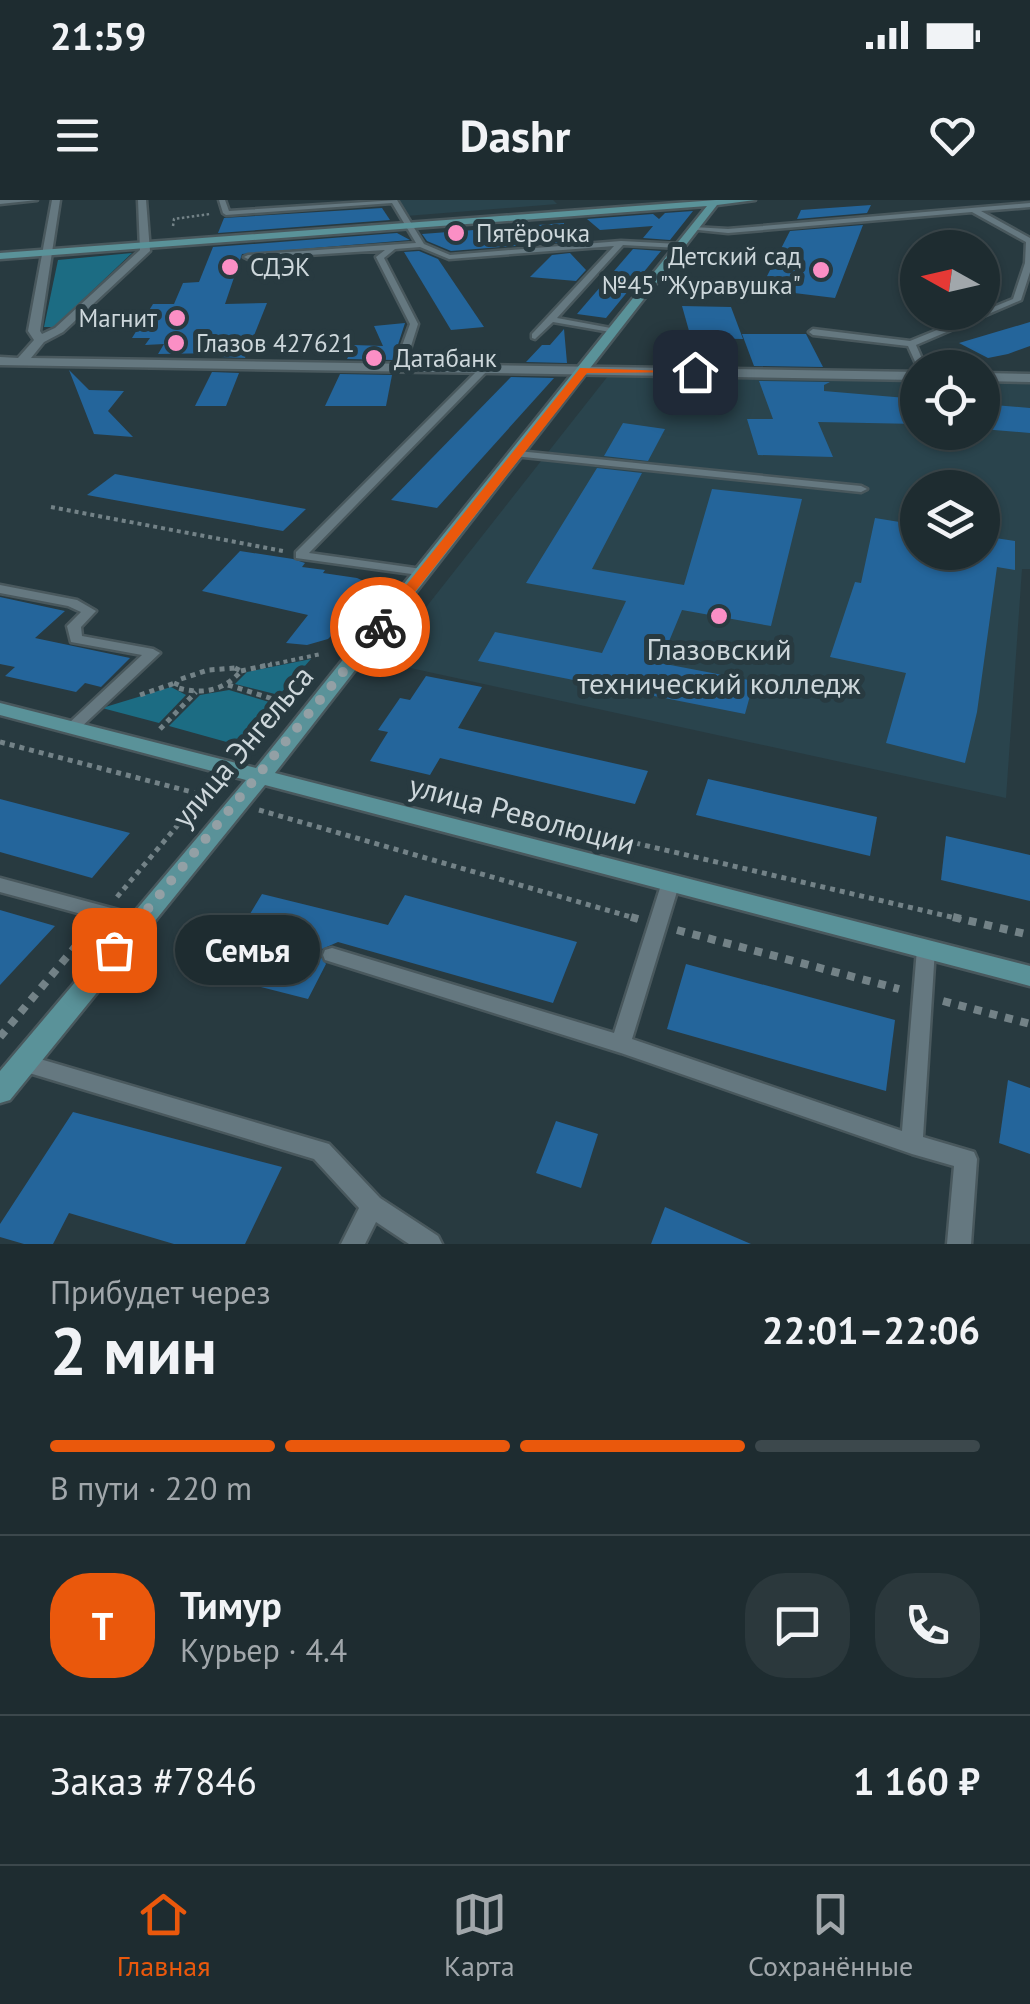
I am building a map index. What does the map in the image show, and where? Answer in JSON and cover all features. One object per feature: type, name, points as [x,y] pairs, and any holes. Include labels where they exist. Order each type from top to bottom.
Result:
[{"type":"main road","points":[[0,256],[751,200]]},
{"type":"main road","name":"улица Энгельса","points":[[0,1091],[422,574],[712,202]]},
{"type":"main road","name":"улица Революции","points":[[0,709],[670,886],[1030,976]]},
{"type":"street","points":[[40,340],[34,331],[56,200]]},
{"type":"street","points":[[0,370],[60,330],[148,245],[142,200]]},
{"type":"street","points":[[12,361],[900,376]]},
{"type":"street","points":[[1000,377],[1030,378]]},
{"type":"lane","points":[[0,202],[34,200]]},
{"type":"lane","points":[[222,200],[226,212],[394,201],[421,244]]},
{"type":"lane","points":[[693,229],[728,231],[1030,204]]},
{"type":"lane","points":[[814,332],[911,344],[1017,300],[1029,263],[1030,241],[972,209]]},
{"type":"lane","points":[[535,336],[621,242]]},
{"type":"lane","points":[[248,257],[421,244],[449,257],[621,242],[679,246]]},
{"type":"lane","points":[[394,246],[380,258],[414,324],[400,365]]},
{"type":"lane","points":[[551,319],[614,331]]},
{"type":"lane","points":[[911,344],[914,350]]},
{"type":"lane","points":[[300,555],[485,368]]},
{"type":"lane","points":[[518,454],[861,489]]},
{"type":"lane","points":[[300,555],[422,574]]},
{"type":"lane","points":[[0,589],[72,603],[89,611],[74,626],[76,639],[153,654],[72,727]]},
{"type":"lane","points":[[0,885],[136,922]]},
{"type":"lane","points":[[621,1044],[670,886]]},
{"type":"lane","points":[[912,1144],[926,949]]},
{"type":"lane","points":[[332,955],[621,1044],[966,1159],[960,1244]]},
{"type":"lane","points":[[23,1063],[321,1151],[372,1206],[430,1244]]},
{"type":"lane","points":[[352,1244],[372,1206]]},
{"type":"path","points":[[174,234],[174,219],[226,212]]},
{"type":"path","points":[[52,507],[300,555]]},
{"type":"path","points":[[283,702],[226,685],[196,692],[178,689],[175,683],[208,670],[241,671],[321,654]]},
{"type":"path","points":[[226,685],[241,671]]},
{"type":"path","points":[[159,729],[196,692]]},
{"type":"path","points":[[0,742],[236,803],[658,925],[1030,1024]]},
{"type":"path","points":[[449,800],[1030,935]]},
{"type":"shaded area","points":[[395,200],[553,200],[557,204],[406,216]]},
{"type":"shaded area","points":[[132,253],[54,327],[44,327],[58,260]]},
{"type":"shaded area","name":"Глазовский технический колледж","points":[[608,376],[900,380],[900,450],[1000,450],[1000,381],[1030,381],[1030,569],[1022,569],[1006,798],[383,662]]},
{"type":"shaded area","points":[[311,659],[279,695],[235,684],[247,672]]},
{"type":"shaded area","points":[[171,687],[186,695],[159,723],[102,708]]},
{"type":"shaded area","points":[[229,690],[276,704],[241,746],[169,726],[200,695]]},
{"type":"building","points":[[871,205],[867,213],[797,219],[801,210]]},
{"type":"building","points":[[382,208],[390,220],[218,233],[224,218]]},
{"type":"building","points":[[693,211],[670,240],[643,238],[653,226],[600,230],[587,219],[653,214],[659,219],[665,213]]},
{"type":"building","points":[[564,223],[565,242],[451,251],[427,241],[422,234]]},
{"type":"building","points":[[863,225],[835,298],[786,292],[791,283],[765,280],[790,231]]},
{"type":"building","points":[[397,233],[410,240],[242,254],[225,304],[267,303],[245,358],[220,357],[222,353],[158,354],[164,344],[145,345],[150,338],[132,338],[153,304],[174,304],[183,283],[199,282],[213,247]]},
{"type":"building","points":[[633,249],[661,251],[606,318],[577,314]]},
{"type":"building","points":[[419,251],[438,259],[484,327],[451,330],[404,252]]},
{"type":"building","points":[[570,253],[586,270],[576,281],[530,277],[552,255]]},
{"type":"building","points":[[682,306],[731,307],[743,339],[691,338]]},
{"type":"building","points":[[1030,322],[1030,346],[1008,354],[1000,356],[1000,350],[973,350],[959,343]]},
{"type":"building","points":[[405,323],[393,360],[347,359],[354,345],[383,346],[374,326]]},
{"type":"building","points":[[564,329],[567,363],[526,362],[542,345],[550,345]]},
{"type":"building","points":[[742,334],[806,334],[823,367],[754,366]]},
{"type":"building","points":[[69,370],[89,390],[124,391],[108,411],[133,437],[94,434]]},
{"type":"building","points":[[212,372],[239,373],[226,406],[195,406]]},
{"type":"building","points":[[340,374],[392,375],[386,406],[325,406]]},
{"type":"building","points":[[511,377],[554,378],[437,508],[391,500]]},
{"type":"building","points":[[759,381],[830,382],[824,385],[824,391],[900,397],[900,424],[818,422],[833,457],[758,455],[747,419],[773,419]]},
{"type":"building","points":[[1000,406],[1030,408],[1030,433],[1000,430]]},
{"type":"building","points":[[623,423],[665,429],[648,461],[604,456]]},
{"type":"building","points":[[597,468],[642,473],[592,569],[684,585],[712,489],[802,499],[771,626],[682,610],[660,663],[754,681],[745,714],[478,661],[495,632],[602,653],[626,601],[526,583]]},
{"type":"building","points":[[115,474],[306,509],[283,531],[87,495]]},
{"type":"building","points":[[875,518],[900,522],[900,570],[997,570],[977,712],[965,763],[886,743],[906,673],[830,657],[855,582],[861,583]]},
{"type":"building","points":[[1000,539],[1015,541],[1015,570],[1000,568]]},
{"type":"building","points":[[240,551],[293,559],[305,563],[302,567],[357,578],[370,584],[369,598],[328,639],[307,645],[286,643],[308,615],[202,591]]},
{"type":"building","points":[[0,597],[65,611],[35,638],[130,658],[101,687],[85,683],[76,692],[5,676],[15,667],[0,664]]},
{"type":"building","points":[[426,676],[482,687],[458,728],[648,771],[635,804],[440,758],[430,775],[370,761],[388,732],[378,730],[400,698],[410,700]]},
{"type":"building","points":[[708,779],[877,817],[870,856],[696,815]]},
{"type":"building","points":[[0,799],[130,833],[92,878],[0,852]]},
{"type":"building","points":[[946,836],[1030,855],[1030,901],[941,880]]},
{"type":"building","points":[[262,894],[388,925],[405,895],[577,942],[553,1003],[338,942],[322,949],[320,956],[326,964],[308,999],[213,975]]},
{"type":"building","points":[[0,910],[55,926],[0,985]]},
{"type":"building","points":[[686,964],[895,1020],[886,1091],[667,1029]]},
{"type":"building","points":[[1008,1080],[1030,1088],[1030,1154],[999,1143]]},
{"type":"building","points":[[73,1112],[282,1167],[245,1244],[174,1244],[69,1213],[53,1244],[24,1244],[0,1237],[0,1224]]},
{"type":"building","points":[[556,1121],[598,1134],[581,1188],[536,1173]]},
{"type":"building","points":[[665,1207],[751,1244],[651,1244]]},
{"type":"way so far","points":[[114,950],[380,627]]},
{"type":"place","name":"Пятёрочка","points":[[456,233]]},
{"type":"place","name":"СДЭК","points":[[230,267]]},
{"type":"place","name":"Детский сад №45 \"Журавушка\"","points":[[821,270]]},
{"type":"place","name":"Магнит","points":[[177,318]]},
{"type":"place","name":"Глазов 427621","points":[[176,343]]},
{"type":"place","name":"Датабанк","points":[[374,358]]},
{"type":"place","name":"Глазовский технический колледж","points":[[719,616]]},
{"type":"place","name":"Семья","points":[[114,950]]},
{"type":"route","points":[[380,627],[584,370],[695,372]]}]
